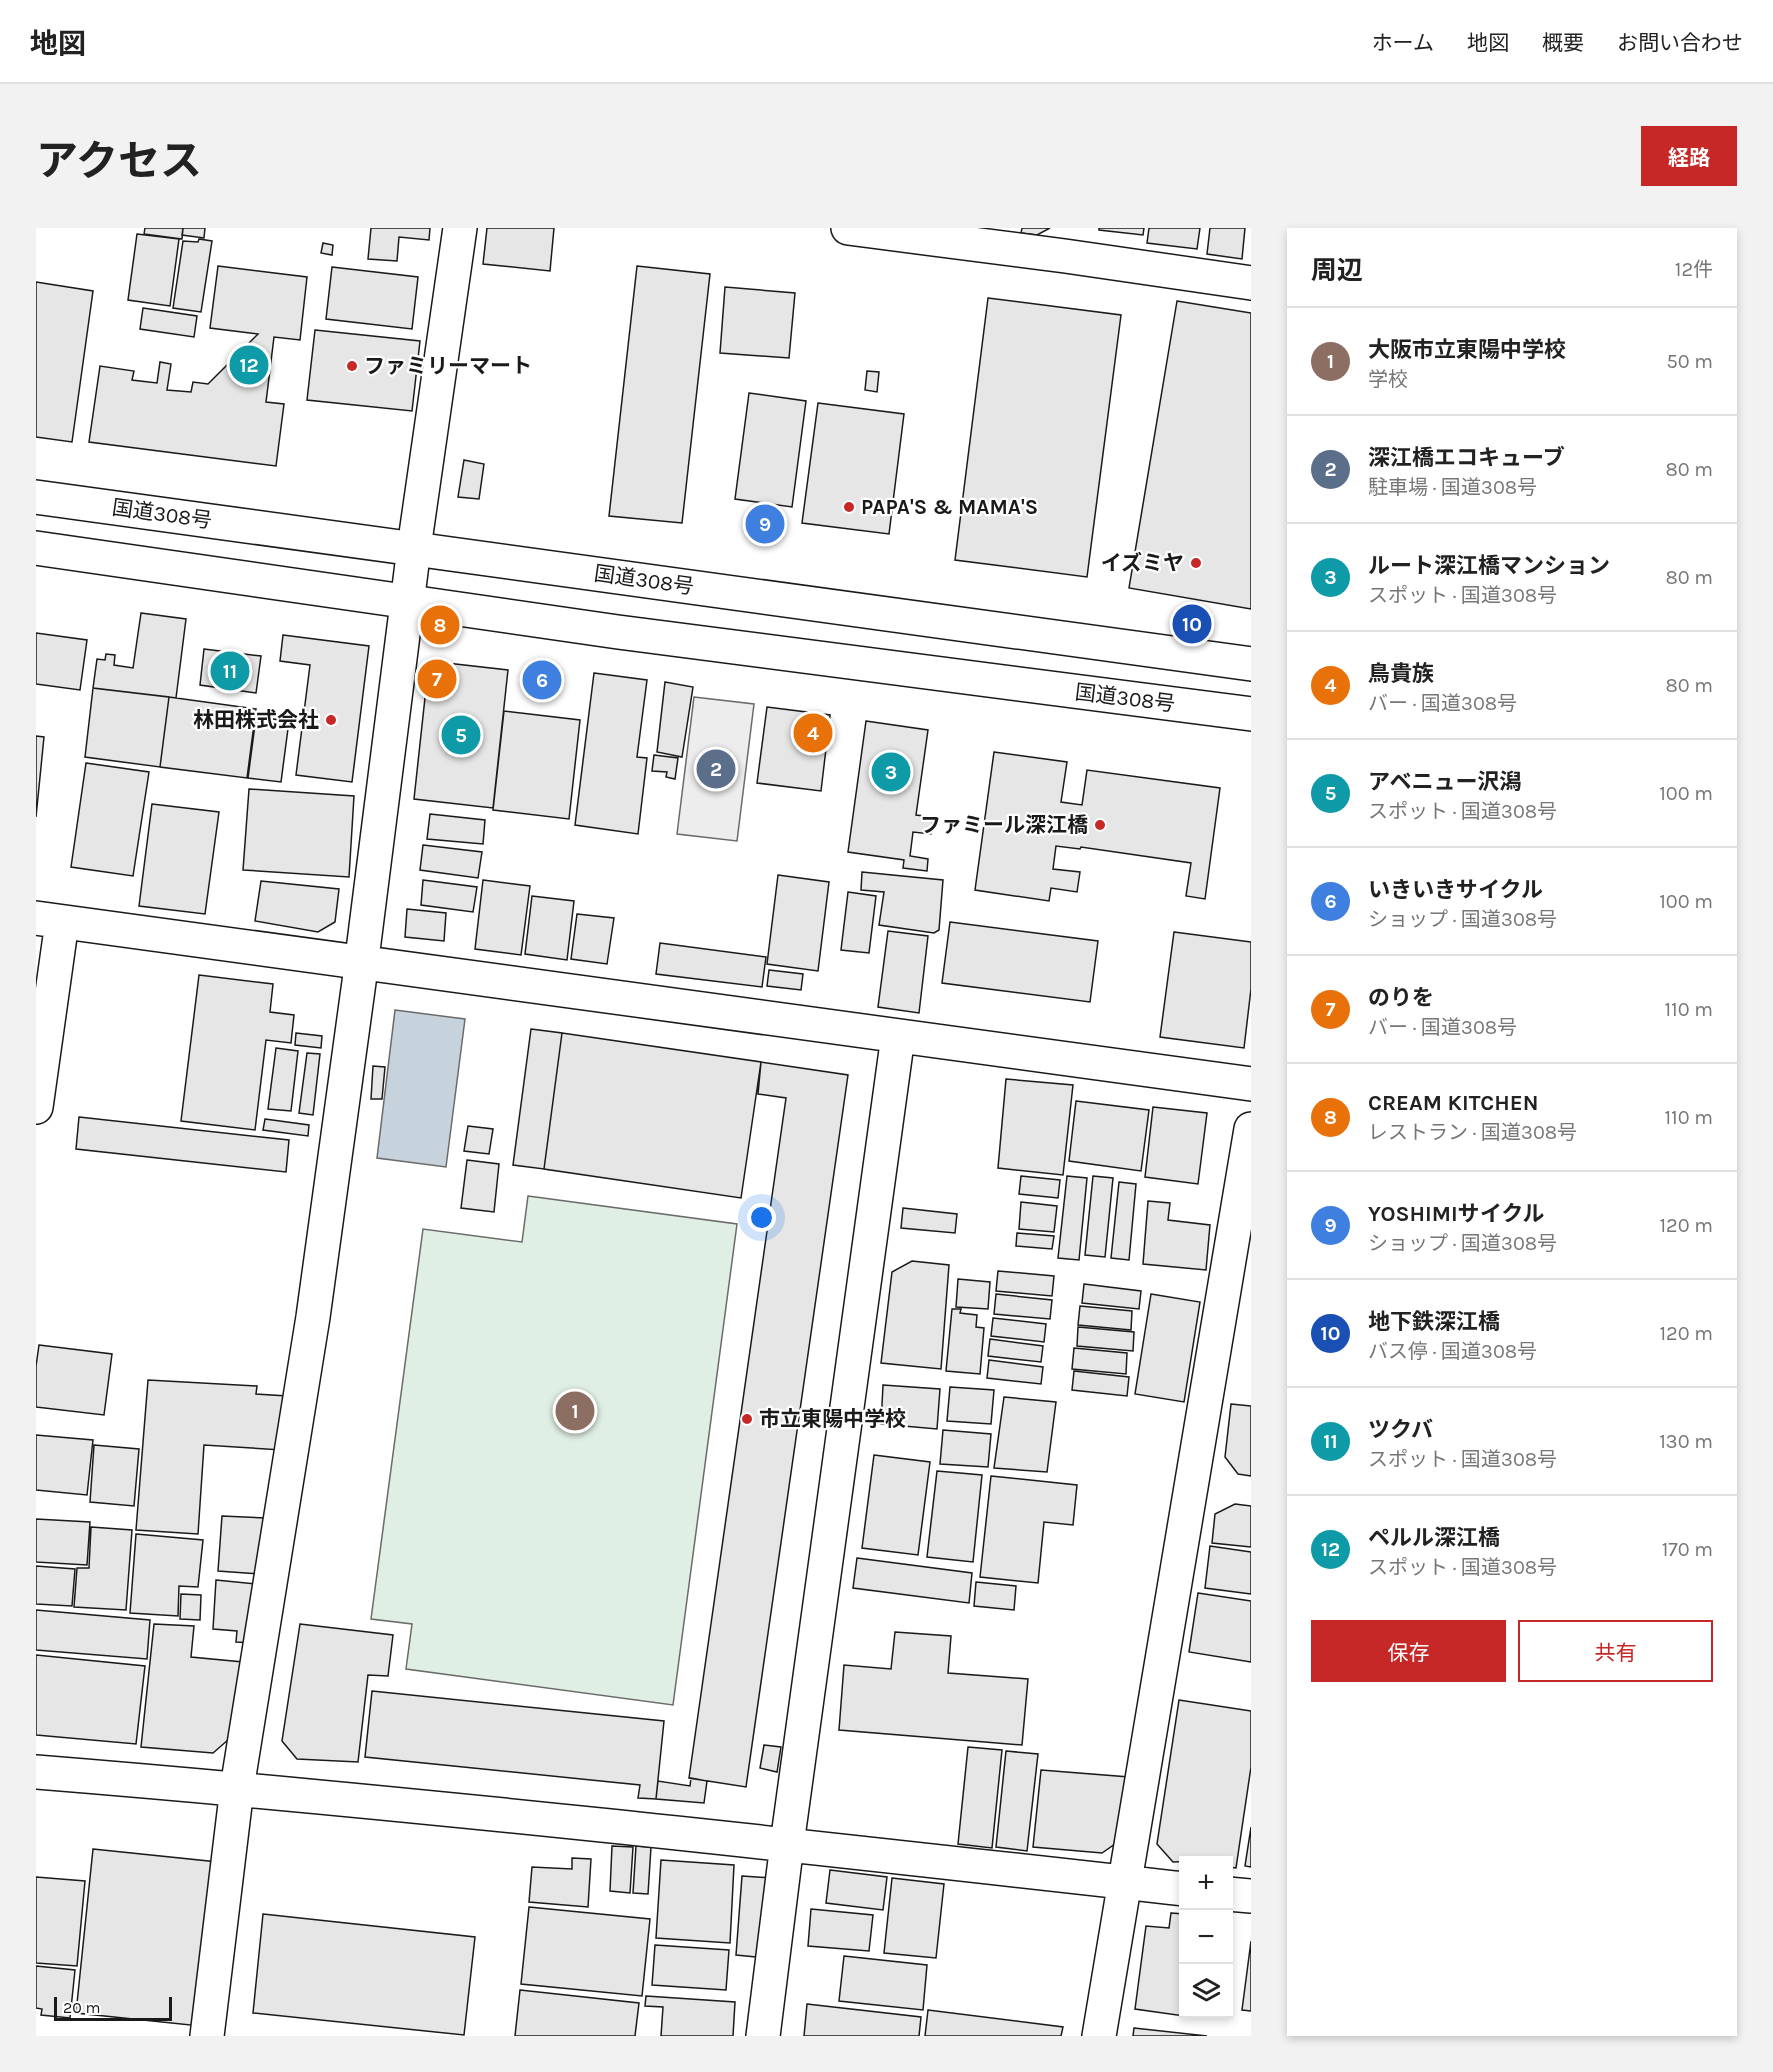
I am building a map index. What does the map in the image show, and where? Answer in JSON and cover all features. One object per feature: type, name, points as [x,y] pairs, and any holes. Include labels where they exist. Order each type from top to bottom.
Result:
[{"type":"main road","points":[[207,2036],[237,1788],[313,1317],[414,548],[460,228]]},
{"type":"main road","points":[[848,228],[1067,242],[1251,283]]},
{"type":"main road","name":"国道308号","points":[[36,498],[1251,664]]},
{"type":"main road","name":"国道308号","points":[[36,548],[618,632],[1251,714]]},
{"type":"main road","points":[[36,1107],[49,920],[1251,1084]]},
{"type":"main road","points":[[763,2036],[787,1844],[898,1036]]},
{"type":"main road","points":[[1100,2036],[1251,1129]]},
{"type":"main road","points":[[36,1772],[237,1788],[787,1844],[1179,1888]]},
{"type":"main road","points":[[1233,1894],[1251,1896]]},
{"type":"green space","points":[[528,1196],[737,1224],[673,1705],[406,1669],[412,1624],[371,1619],[423,1229],[522,1242]]},
{"type":"shaded area","points":[[694,697],[754,704],[737,841],[677,834]]},
{"type":"shaded area","points":[[395,1010],[465,1019],[446,1167],[377,1158]]},
{"type":"building","points":[[145,228],[183,228],[182,239],[144,234]]},
{"type":"building","points":[[183,228],[205,228],[204,238],[182,235]]},
{"type":"building","points":[[371,228],[430,228],[429,240],[399,237],[397,261],[368,259]]},
{"type":"building","points":[[487,228],[554,228],[550,271],[483,264]]},
{"type":"building","points":[[1022,228],[1050,228],[1037,235],[1021,233]]},
{"type":"building","points":[[1099,228],[1144,228],[1143,235],[1099,230]]},
{"type":"building","points":[[1149,228],[1200,228],[1197,249],[1147,243]]},
{"type":"building","points":[[1210,228],[1245,228],[1242,259],[1207,254]]},
{"type":"building","points":[[137,234],[179,239],[170,306],[128,300]]},
{"type":"building","points":[[199,239],[212,241],[201,312],[173,308],[183,241],[198,242]]},
{"type":"building","points":[[323,243],[333,245],[332,255],[321,253]]},
{"type":"building","points":[[218,266],[307,277],[300,340],[274,337],[266,402],[284,404],[276,466],[89,442],[100,366],[134,371],[132,380],[157,383],[160,362],[171,364],[167,390],[191,392],[193,382],[208,384],[258,334],[210,328]]},
{"type":"building","points":[[637,266],[710,274],[682,523],[609,516]]},
{"type":"building","points":[[332,267],[418,277],[412,329],[326,319]]},
{"type":"building","points":[[36,282],[93,291],[72,442],[36,437]]},
{"type":"building","points":[[725,287],[795,293],[789,358],[720,353]]},
{"type":"building","points":[[988,298],[1121,315],[1087,577],[955,560]]},
{"type":"building","points":[[1177,301],[1251,313],[1251,609],[1129,588]]},
{"type":"building","points":[[143,308],[197,316],[194,337],[140,329]]},
{"type":"building","points":[[315,330],[420,341],[412,411],[307,400]]},
{"type":"building","points":[[867,371],[879,372],[877,392],[865,390]]},
{"type":"building","points":[[749,393],[806,401],[792,507],[735,499]]},
{"type":"building","points":[[818,403],[904,414],[889,534],[802,523]]},
{"type":"building","points":[[464,460],[484,464],[479,499],[458,497]]},
{"type":"building","points":[[141,613],[186,619],[176,698],[93,688],[97,659],[105,660],[106,654],[115,655],[114,665],[133,668]]},
{"type":"building","points":[[1173,614],[1203,619],[1202,630],[1171,626]]},
{"type":"building","points":[[36,633],[87,640],[80,690],[36,684]]},
{"type":"building","name":"林田株式会社","points":[[283,635],[369,646],[352,782],[296,775],[310,665],[280,661]]},
{"type":"building","points":[[204,649],[261,656],[256,693],[200,685]]},
{"type":"building","points":[[429,661],[508,670],[493,808],[414,799]]},
{"type":"building","points":[[594,673],[647,680],[637,757],[647,758],[638,834],[575,825]]},
{"type":"building","points":[[665,682],[693,687],[682,757],[657,752]]},
{"type":"building","points":[[93,688],[169,697],[160,767],[85,757]]},
{"type":"building","points":[[169,697],[256,709],[247,778],[160,767]]},
{"type":"building","points":[[767,707],[830,715],[821,791],[757,783]]},
{"type":"building","points":[[504,711],[580,720],[569,819],[493,810]]},
{"type":"building","points":[[256,717],[289,721],[281,782],[248,778]]},
{"type":"building","points":[[866,721],[928,730],[916,815],[933,817],[931,834],[913,832],[910,856],[928,859],[927,871],[903,868],[904,860],[848,852]]},
{"type":"building","points":[[36,736],[44,737],[36,817]]},
{"type":"building","name":"ファミール深江橋","points":[[994,752],[1067,762],[1061,802],[1082,805],[1087,770],[1220,788],[1205,899],[1186,896],[1191,863],[1081,847],[1080,849],[1056,846],[1053,869],[1080,872],[1077,892],[1051,888],[1049,901],[975,890]]},
{"type":"building","points":[[654,755],[678,758],[675,779],[666,777],[667,772],[652,771]]},
{"type":"building","points":[[86,763],[149,772],[133,876],[71,867]]},
{"type":"building","points":[[249,789],[354,796],[349,877],[243,870]]},
{"type":"building","points":[[152,804],[219,812],[205,914],[139,906]]},
{"type":"building","points":[[430,814],[485,820],[483,844],[427,839]]},
{"type":"building","points":[[423,845],[482,852],[478,878],[420,870]]},
{"type":"building","points":[[862,872],[943,880],[939,930],[934,933],[879,925],[884,892],[861,890]]},
{"type":"building","points":[[778,875],[829,882],[818,971],[767,964]]},
{"type":"building","points":[[423,880],[477,887],[473,912],[421,905]]},
{"type":"building","points":[[483,880],[530,886],[521,955],[475,949]]},
{"type":"building","points":[[261,881],[339,889],[335,922],[318,932],[255,921]]},
{"type":"building","points":[[848,892],[876,896],[869,953],[841,950]]},
{"type":"building","points":[[532,896],[574,901],[567,960],[525,954]]},
{"type":"building","points":[[407,909],[446,913],[444,941],[405,937]]},
{"type":"building","points":[[577,914],[614,918],[607,964],[571,959]]},
{"type":"building","points":[[950,922],[1098,941],[1090,1002],[942,983]]},
{"type":"building","points":[[888,931],[928,936],[919,1013],[878,1007]]},
{"type":"building","points":[[1174,932],[1251,942],[1251,989],[1244,1048],[1160,1037]]},
{"type":"building","points":[[660,943],[766,957],[762,987],[656,974]]},
{"type":"building","points":[[769,970],[803,974],[801,990],[767,986]]},
{"type":"building","points":[[199,975],[273,984],[270,1012],[294,1015],[291,1043],[266,1040],[255,1130],[181,1121]]},
{"type":"building","points":[[531,1029],[562,1033],[544,1169],[513,1165]]},
{"type":"building","points":[[296,1033],[322,1036],[321,1048],[295,1045]]},
{"type":"building","points":[[562,1033],[761,1062],[741,1198],[544,1169]]},
{"type":"building","points":[[276,1048],[298,1051],[291,1111],[268,1109]]},
{"type":"building","points":[[307,1053],[320,1054],[313,1115],[299,1113]]},
{"type":"building","points":[[761,1062],[848,1075],[746,1787],[689,1778],[786,1098],[758,1094]]},
{"type":"building","points":[[373,1066],[385,1067],[382,1099],[371,1099]]},
{"type":"building","points":[[1006,1079],[1073,1085],[1063,1175],[998,1168]]},
{"type":"building","points":[[1076,1101],[1149,1110],[1141,1171],[1069,1161]]},
{"type":"building","points":[[1153,1107],[1207,1113],[1198,1184],[1145,1177]]},
{"type":"building","points":[[79,1117],[289,1140],[286,1172],[76,1149]]},
{"type":"building","points":[[265,1119],[309,1125],[308,1136],[263,1130]]},
{"type":"building","points":[[468,1126],[493,1129],[489,1154],[464,1151]]},
{"type":"building","points":[[467,1160],[499,1164],[494,1212],[461,1208]]},
{"type":"building","points":[[1021,1176],[1060,1180],[1058,1198],[1019,1194]]},
{"type":"building","points":[[1067,1176],[1087,1178],[1079,1260],[1058,1258]]},
{"type":"building","points":[[1093,1176],[1113,1178],[1105,1257],[1085,1255]]},
{"type":"building","points":[[1119,1182],[1136,1184],[1129,1260],[1111,1258]]},
{"type":"building","points":[[1148,1201],[1170,1203],[1168,1220],[1210,1225],[1206,1270],[1143,1264]]},
{"type":"building","points":[[1021,1202],[1057,1206],[1054,1232],[1019,1229]]},
{"type":"building","points":[[903,1208],[957,1214],[955,1233],[901,1228]]},
{"type":"building","points":[[1017,1233],[1054,1236],[1052,1249],[1016,1246]]},
{"type":"building","points":[[912,1261],[949,1265],[941,1369],[881,1363],[892,1272]]},
{"type":"building","points":[[998,1271],[1054,1276],[1052,1296],[996,1291]]},
{"type":"building","points":[[958,1279],[990,1282],[988,1309],[956,1307]]},
{"type":"building","points":[[1084,1284],[1141,1291],[1139,1309],[1082,1303]]},
{"type":"building","points":[[996,1294],[1052,1300],[1050,1319],[994,1314]]},
{"type":"building","points":[[1151,1294],[1200,1302],[1184,1402],[1135,1394]]},
{"type":"building","points":[[1080,1306],[1132,1311],[1131,1330],[1078,1325]]},
{"type":"building","points":[[952,1309],[961,1309],[960,1313],[977,1315],[976,1327],[984,1328],[980,1374],[946,1371]]},
{"type":"building","points":[[993,1318],[1046,1324],[1044,1342],[991,1336]]},
{"type":"building","points":[[1078,1327],[1134,1332],[1133,1351],[1077,1346]]},
{"type":"building","points":[[990,1339],[1043,1346],[1041,1362],[988,1356]]},
{"type":"building","points":[[39,1345],[112,1354],[104,1415],[36,1407],[36,1366]]},
{"type":"building","points":[[1074,1348],[1127,1353],[1126,1374],[1072,1369]]},
{"type":"building","points":[[989,1360],[1043,1367],[1041,1384],[987,1378]]},
{"type":"building","points":[[1074,1371],[1129,1377],[1127,1396],[1072,1390]]},
{"type":"building","points":[[148,1380],[257,1386],[256,1394],[287,1396],[282,1450],[204,1445],[198,1534],[136,1530]]},
{"type":"building","points":[[883,1385],[940,1389],[937,1429],[881,1424]]},
{"type":"building","points":[[950,1387],[994,1390],[991,1424],[947,1421]]},
{"type":"building","points":[[1004,1397],[1056,1402],[1047,1472],[994,1468]]},
{"type":"building","points":[[1231,1404],[1251,1406],[1251,1476],[1238,1474],[1225,1457]]},
{"type":"building","points":[[943,1430],[991,1434],[988,1467],[940,1464]]},
{"type":"building","points":[[36,1435],[93,1440],[87,1495],[36,1490]]},
{"type":"building","points":[[94,1445],[139,1449],[134,1506],[90,1502]]},
{"type":"building","points":[[874,1455],[930,1462],[918,1555],[862,1548]]},
{"type":"building","points":[[937,1471],[982,1475],[973,1562],[927,1557]]},
{"type":"building","points":[[991,1476],[1077,1485],[1073,1525],[1044,1522],[1038,1583],[980,1577]]},
{"type":"building","points":[[1235,1504],[1251,1506],[1251,1547],[1212,1543],[1215,1514]]},
{"type":"building","points":[[222,1516],[265,1518],[261,1574],[218,1571]]},
{"type":"building","points":[[36,1519],[90,1522],[87,1565],[36,1562]]},
{"type":"building","points":[[91,1527],[132,1530],[126,1610],[74,1607],[77,1568],[89,1568]]},
{"type":"building","points":[[136,1534],[203,1540],[198,1587],[179,1586],[178,1616],[130,1613]]},
{"type":"building","points":[[1210,1546],[1251,1552],[1251,1594],[1205,1588]]},
{"type":"building","points":[[857,1558],[972,1573],[969,1603],[853,1588]]},
{"type":"building","points":[[36,1566],[75,1569],[72,1606],[36,1604]]},
{"type":"building","points":[[216,1580],[257,1584],[253,1643],[236,1642],[237,1631],[213,1629]]},
{"type":"building","points":[[976,1582],[1016,1586],[1014,1610],[974,1606]]},
{"type":"building","points":[[1198,1593],[1251,1601],[1251,1662],[1189,1652]]},
{"type":"building","points":[[181,1594],[201,1595],[200,1620],[180,1619]]},
{"type":"building","points":[[36,1610],[150,1620],[147,1659],[36,1650]]},
{"type":"building","points":[[154,1624],[194,1626],[191,1657],[243,1662],[236,1733],[213,1753],[141,1747]]},
{"type":"building","points":[[300,1624],[393,1635],[388,1676],[368,1675],[358,1762],[297,1759],[282,1741]]},
{"type":"building","points":[[895,1632],[951,1636],[948,1673],[1028,1679],[1022,1745],[839,1730],[844,1665],[891,1669]]},
{"type":"building","points":[[36,1655],[145,1666],[136,1744],[36,1735]]},
{"type":"building","points":[[372,1691],[664,1721],[656,1799],[638,1798],[640,1785],[365,1757]]},
{"type":"building","points":[[1179,1700],[1251,1711],[1251,1767],[1236,1868],[1233,1868],[1233,1856],[1179,1856],[1179,1862],[1173,1862],[1157,1844]]},
{"type":"building","points":[[764,1745],[781,1747],[777,1772],[760,1768]]},
{"type":"building","points":[[968,1747],[1002,1750],[992,1848],[958,1844]]},
{"type":"building","points":[[1006,1751],[1038,1754],[1027,1851],[996,1847]]},
{"type":"building","points":[[1041,1770],[1129,1777],[1122,1839],[1102,1853],[1033,1847]]},
{"type":"building","points":[[691,1778],[707,1781],[704,1803],[656,1799],[658,1781],[690,1786]]},
{"type":"building","points":[[1251,1827],[1251,1867],[1245,1866]]},
{"type":"building","points":[[612,1846],[633,1847],[630,1893],[610,1891]]},
{"type":"building","points":[[636,1846],[651,1847],[648,1894],[633,1893]]},
{"type":"building","points":[[93,1849],[218,1862],[200,2026],[76,2013]]},
{"type":"building","points":[[572,1858],[591,1859],[588,1907],[529,1902],[532,1867],[572,1869]]},
{"type":"building","points":[[661,1860],[734,1865],[730,1943],[656,1938]]},
{"type":"building","points":[[830,1870],[887,1877],[883,1910],[826,1903]]},
{"type":"building","points":[[742,1876],[772,1878],[766,1958],[736,1955]]},
{"type":"building","points":[[36,1877],[85,1881],[77,1966],[36,1963]]},
{"type":"building","points":[[892,1878],[944,1884],[936,1958],[884,1953]]},
{"type":"building","points":[[529,1907],[650,1919],[642,1996],[521,1984]]},
{"type":"building","points":[[811,1909],[873,1915],[869,1951],[808,1946]]},
{"type":"building","points":[[1171,1913],[1179,1914],[1179,2015],[1135,2009],[1146,1926],[1169,1928]]},
{"type":"building","points":[[263,1914],[475,1937],[464,2035],[253,2013]]},
{"type":"building","points":[[1251,1941],[1251,2011],[1242,2010]]},
{"type":"building","points":[[655,1945],[729,1950],[726,1990],[652,1985]]},
{"type":"building","points":[[844,1956],[927,1965],[923,2010],[839,2001]]},
{"type":"building","points":[[36,1966],[75,1970],[70,2018],[41,2015],[42,2009],[36,2008]]},
{"type":"building","points":[[520,1990],[639,2003],[635,2036],[515,2036]]},
{"type":"building","points":[[646,1996],[735,2002],[733,2036],[661,2036],[663,2007],[645,2006]]},
{"type":"building","points":[[807,2004],[921,2017],[919,2036],[804,2036]]},
{"type":"building","points":[[928,2010],[1063,2027],[1061,2036],[925,2036]]},
{"type":"building","points":[[1134,2028],[1207,2036],[1133,2036]]},
{"type":"place","name":"ペルル深江橋","points":[[249,365]]},
{"type":"place","name":"ファミリーマート","points":[[352,366]]},
{"type":"place","name":"PAPA'S & MAMA'S","points":[[849,507]]},
{"type":"place","name":"YOSHIMIサイクル","points":[[765,524]]},
{"type":"place","name":"イズミヤ","points":[[1196,563]]},
{"type":"place","name":"地下鉄深江橋","points":[[1192,624]]},
{"type":"place","name":"CREAM KITCHEN","points":[[440,625]]},
{"type":"place","name":"ツクバ","points":[[230,671]]},
{"type":"place","name":"のりを","points":[[437,679]]},
{"type":"place","name":"いきいきサイクル","points":[[542,680]]},
{"type":"place","name":"林田株式会社","points":[[331,720]]},
{"type":"place","name":"鳥貴族","points":[[813,733]]},
{"type":"place","name":"アベニュー沢潟","points":[[461,735]]},
{"type":"place","name":"深江橋エコキューブ","points":[[716,769]]},
{"type":"place","name":"ルート深江橋マンション","points":[[891,772]]},
{"type":"place","name":"ファミール深江橋","points":[[1100,825]]},
{"type":"place","name":"大阪市立東陽中学校","points":[[575,1411]]},
{"type":"place","name":"市立東陽中学校","points":[[747,1419]]}]
